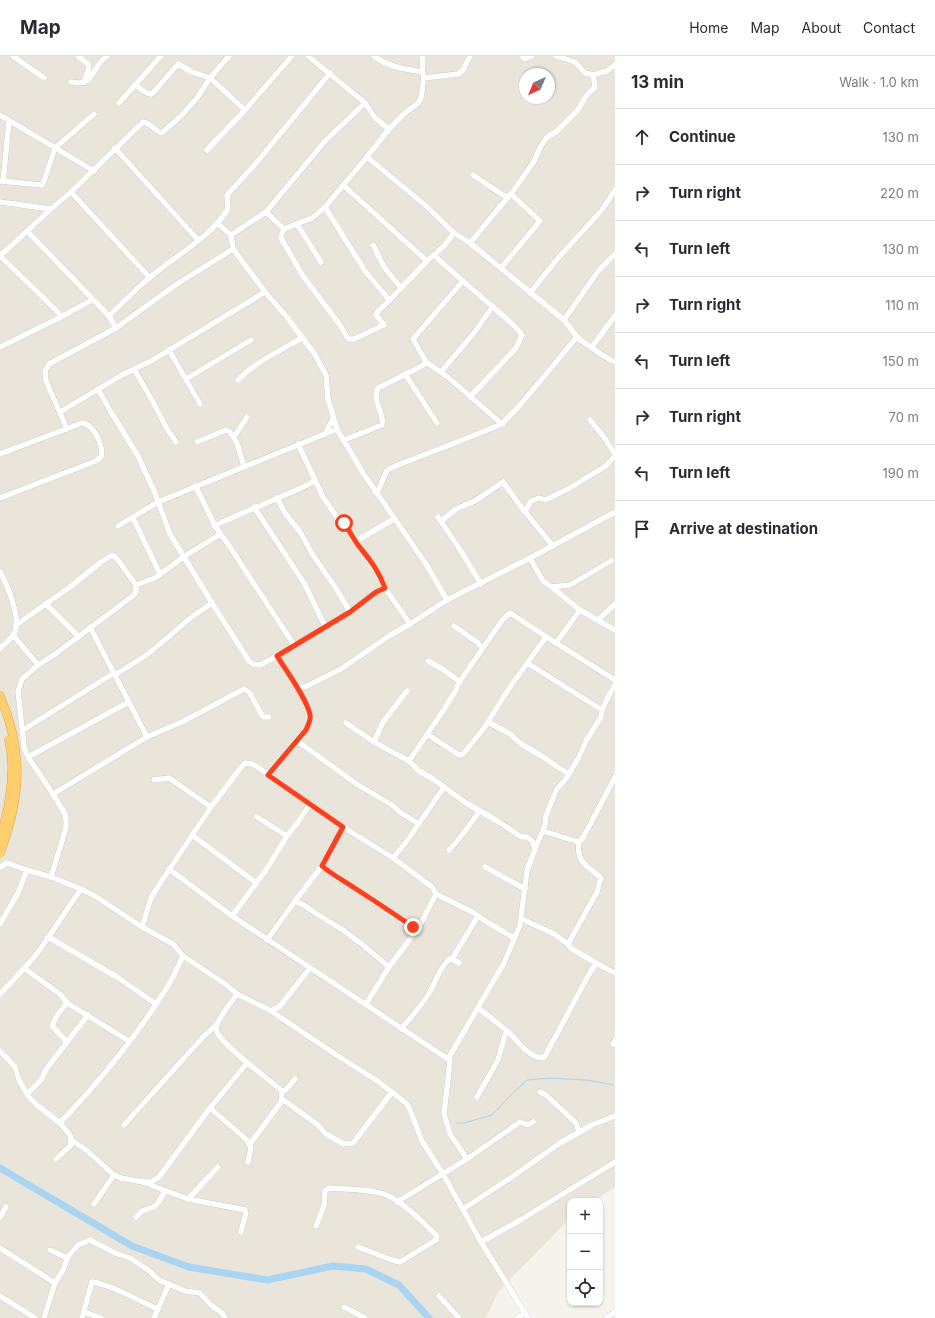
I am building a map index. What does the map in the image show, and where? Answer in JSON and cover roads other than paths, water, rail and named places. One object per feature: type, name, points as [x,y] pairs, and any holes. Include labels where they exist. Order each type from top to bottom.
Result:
[{"type":"highway","points":[[0,696],[15,742],[18,778],[15,803],[9,829],[0,853]]},
{"type":"highway","points":[[0,710],[10,744],[12,778],[4,828],[0,837]]},
{"type":"street","points":[[13,56],[44,78]]},
{"type":"street","points":[[78,56],[88,64],[100,62]]},
{"type":"street","points":[[71,82],[84,82],[91,77],[100,62],[107,56]]},
{"type":"street","points":[[119,102],[161,56]]},
{"type":"street","points":[[60,318],[59,312],[0,256],[94,171],[115,148],[143,122],[148,123],[158,132],[162,133],[182,115],[197,98],[210,78],[229,56]]},
{"type":"street","points":[[207,150],[246,110],[292,56]]},
{"type":"street","points":[[308,56],[365,103],[375,118],[389,129]]},
{"type":"street","points":[[374,56],[379,60],[394,66],[422,72]]},
{"type":"street","points":[[422,56],[422,72],[424,73],[424,78],[421,98],[418,103],[405,113],[389,129],[325,207],[312,218],[284,229],[281,236],[303,276],[340,325],[348,339],[354,339],[384,325],[376,315],[379,310],[454,233]]},
{"type":"street","points":[[424,78],[458,74],[464,70],[470,56]]},
{"type":"street","points":[[522,56],[524,59],[532,56]]},
{"type":"street","points":[[556,56],[575,62],[585,73],[593,76],[607,71],[615,66]]},
{"type":"street","points":[[84,82],[88,71],[88,64]]},
{"type":"street","points":[[136,85],[149,95],[152,94],[178,64],[192,72],[210,78],[246,110]]},
{"type":"street","points":[[108,316],[150,278],[217,223],[228,209],[227,195],[257,162],[330,74]]},
{"type":"street","points":[[470,243],[510,195],[532,163],[546,137],[556,132],[577,111],[586,96],[594,87],[593,76]]},
{"type":"street","points":[[231,235],[266,212],[325,141],[365,103]]},
{"type":"street","points":[[10,121],[1,181],[42,185],[55,148],[94,114]]},
{"type":"street","points":[[0,115],[94,171]]},
{"type":"street","points":[[115,148],[198,240]]},
{"type":"street","points":[[367,157],[425,206],[454,233],[470,243],[564,320],[577,337],[591,348],[615,362]]},
{"type":"street","points":[[473,175],[503,196],[511,194],[540,221],[500,268]]},
{"type":"street","points":[[343,185],[427,261]]},
{"type":"street","points":[[530,293],[559,257],[602,210],[615,190]]},
{"type":"street","points":[[71,192],[150,278]]},
{"type":"street","points":[[0,202],[51,209]]},
{"type":"street","points":[[325,207],[365,271],[389,301]]},
{"type":"street","points":[[266,212],[284,229]]},
{"type":"street","points":[[217,223],[231,235],[234,249],[265,292],[286,316],[314,353],[326,375],[328,399],[337,429],[375,492],[426,564],[447,600]]},
{"type":"street","points":[[297,224],[321,262]]},
{"type":"street","points":[[27,231],[108,316],[116,328]]},
{"type":"street","points":[[373,245],[384,267],[401,288]]},
{"type":"street","points":[[67,429],[44,374],[49,364],[116,328],[178,284],[234,249]]},
{"type":"street","points":[[564,320],[598,270],[615,254]]},
{"type":"street","points":[[434,255],[493,306],[517,328],[522,335],[516,348],[470,397]]},
{"type":"street","points":[[463,281],[413,339],[426,362],[441,372],[502,424]]},
{"type":"street","points":[[60,412],[265,292]]},
{"type":"street","points":[[0,347],[60,318],[92,300]]},
{"type":"street","points":[[441,372],[474,333],[493,306]]},
{"type":"street","points":[[591,348],[615,316]]},
{"type":"street","points":[[375,492],[379,490],[387,470],[502,424],[521,404],[577,337]]},
{"type":"street","points":[[238,380],[271,355],[302,338]]},
{"type":"street","points":[[186,380],[251,340]]},
{"type":"street","points":[[168,350],[200,404]]},
{"type":"street","points":[[344,440],[382,425],[383,421],[376,401],[376,391],[381,386],[422,366],[426,362]]},
{"type":"street","points":[[134,369],[153,402],[166,429],[176,442]]},
{"type":"street","points":[[405,374],[437,423]]},
{"type":"street","points":[[98,389],[138,456],[170,534],[249,661],[253,664],[260,665],[277,656],[350,612],[376,592],[385,588]]},
{"type":"street","points":[[234,437],[247,417]]},
{"type":"street","points":[[325,435],[333,419]]},
{"type":"street","points":[[525,512],[531,501],[539,498],[545,500],[568,489],[606,466],[615,456],[604,437],[590,420]]},
{"type":"street","points":[[0,454],[82,423],[86,423],[92,427],[102,448],[101,457],[91,463],[0,498]]},
{"type":"street","points":[[118,526],[158,502],[337,429]]},
{"type":"street","points":[[197,442],[226,430],[230,431],[234,437],[244,467]]},
{"type":"street","points":[[298,444],[314,481],[323,497],[338,519],[344,523],[374,564],[385,588],[410,624]]},
{"type":"street","points":[[214,526],[254,507],[295,491],[314,481]]},
{"type":"street","points":[[481,584],[460,548],[439,519],[456,508],[475,501],[503,482],[553,546]]},
{"type":"street","points":[[195,486],[214,526],[228,544],[294,645]]},
{"type":"street","points":[[277,498],[285,513],[300,532],[350,612]]},
{"type":"street","points":[[254,507],[304,582],[325,626]]},
{"type":"street","points":[[297,688],[307,686],[341,669],[389,636],[447,600],[481,584],[615,512]]},
{"type":"street","points":[[132,518],[160,574]]},
{"type":"street","points":[[356,541],[394,520]]},
{"type":"street","points":[[136,585],[155,578],[185,556],[220,535]]},
{"type":"street","points":[[16,625],[111,556],[114,556],[118,560],[136,585],[136,592],[134,595],[109,615],[90,627],[79,637],[38,665],[22,679],[19,686],[18,692],[24,747],[28,757],[53,794],[64,814],[66,823],[51,877]]},
{"type":"street","points":[[530,558],[543,581],[580,610],[615,630]]},
{"type":"street","points":[[552,587],[570,585],[611,560]]},
{"type":"street","points":[[0,572],[11,594],[16,625],[16,632],[0,648]]},
{"type":"street","points":[[23,730],[148,654],[193,616],[212,603]]},
{"type":"street","points":[[46,604],[79,637]]},
{"type":"street","points":[[598,620],[615,604]]},
{"type":"street","points":[[556,643],[580,610]]},
{"type":"street","points":[[409,761],[482,648],[503,619],[510,613],[615,680]]},
{"type":"street","points":[[454,626],[482,648]]},
{"type":"street","points":[[90,627],[148,737]]},
{"type":"street","points":[[13,635],[38,665]]},
{"type":"street","points":[[427,734],[459,755],[463,754],[488,722],[546,637]]},
{"type":"street","points":[[268,775],[306,730],[310,715],[297,688],[277,656]]},
{"type":"street","points":[[428,661],[444,670],[460,682]]},
{"type":"street","points":[[527,663],[602,710]]},
{"type":"street","points":[[448,1059],[504,963],[522,919],[527,871],[540,837],[544,831],[546,816],[557,789],[569,774],[578,759],[586,741],[601,717],[602,710],[615,685]]},
{"type":"street","points":[[53,794],[148,737],[184,721],[244,689],[249,692],[263,717],[269,717]]},
{"type":"street","points":[[374,742],[383,722],[407,691]]},
{"type":"street","points":[[28,757],[129,702]]},
{"type":"street","points":[[488,722],[510,734],[521,744],[569,774]]},
{"type":"street","points":[[346,723],[374,742],[409,761],[419,771],[478,810],[521,837],[527,837],[533,842],[535,849]]},
{"type":"street","points":[[295,744],[300,743],[358,786],[392,805],[401,813],[419,824]]},
{"type":"street","points":[[142,928],[151,898],[169,869],[211,807],[238,770],[245,763],[252,764],[343,827],[393,858],[432,887],[436,894],[476,914],[514,938]]},
{"type":"street","points":[[568,944],[597,892],[601,878],[583,863],[579,857],[578,851],[580,841],[615,777]]},
{"type":"street","points":[[154,780],[169,778],[211,807]]},
{"type":"street","points":[[393,858],[407,841],[444,787]]},
{"type":"street","points":[[232,916],[268,867],[287,836],[310,804]]},
{"type":"street","points":[[449,850],[460,839],[474,820],[478,810]]},
{"type":"street","points":[[256,817],[287,836]]},
{"type":"street","points":[[267,940],[295,900],[322,866],[343,827]]},
{"type":"street","points":[[544,831],[578,842],[580,841]]},
{"type":"street","points":[[192,836],[256,882]]},
{"type":"street","points":[[530,840],[540,837]]},
{"type":"street","points":[[0,867],[7,863],[51,877],[94,896],[142,928],[173,944],[183,956],[225,984],[237,994],[271,1011],[371,1076],[408,1105],[422,1141],[526,1315],[517,1318]]},
{"type":"street","points":[[322,866],[335,877],[350,885],[374,902],[388,909],[413,927],[419,927]]},
{"type":"street","points":[[485,867],[525,889]]},
{"type":"street","points":[[169,869],[267,940],[448,1059],[450,1061],[444,1114],[450,1134],[467,1159]]},
{"type":"street","points":[[0,924],[18,893],[27,870]]},
{"type":"street","points":[[0,994],[24,968],[48,937],[81,889]]},
{"type":"street","points":[[366,1004],[389,968],[419,927],[436,894]]},
{"type":"street","points":[[295,900],[353,938],[389,968]]},
{"type":"street","points":[[401,1029],[416,1012],[427,996],[445,963],[449,959],[452,959],[478,916]]},
{"type":"street","points":[[522,919],[548,930],[568,944],[572,949],[615,973]]},
{"type":"street","points":[[413,927],[414,934]]},
{"type":"street","points":[[48,937],[117,977],[156,1004]]},
{"type":"street","points":[[60,1123],[108,1068],[129,1041],[167,987],[183,956]]},
{"type":"street","points":[[452,959],[459,963]]},
{"type":"street","points":[[478,1008],[508,1032],[528,1052],[534,1056],[542,1058],[545,1056],[596,963]]},
{"type":"street","points":[[24,968],[61,995],[67,1003],[129,1041]]},
{"type":"street","points":[[271,1011],[280,1006],[310,968]]},
{"type":"street","points":[[124,1125],[203,1037],[217,1024],[237,994]]},
{"type":"street","points":[[67,1003],[58,1014],[52,1026],[67,1042]]},
{"type":"street","points":[[27,1094],[41,1080],[47,1068],[88,1015]]},
{"type":"street","points":[[217,1024],[215,1031],[218,1035],[247,1063],[282,1091]]},
{"type":"street","points":[[477,1097],[498,1060],[505,1035],[508,1032]]},
{"type":"street","points":[[0,1051],[15,1067],[19,1080],[27,1094],[38,1106],[60,1123],[70,1135],[71,1145],[56,1158]]},
{"type":"street","points":[[143,1182],[151,1182],[159,1177],[200,1124],[210,1108],[247,1063]]},
{"type":"street","points":[[282,1091],[286,1090],[295,1079]]},
{"type":"street","points":[[250,1144],[281,1102],[282,1091]]},
{"type":"street","points":[[282,1099],[318,1125],[326,1134],[344,1144],[353,1143],[392,1092]]},
{"type":"street","points":[[540,1092],[546,1095],[576,1123],[579,1132]]},
{"type":"street","points":[[210,1108],[248,1140],[251,1152],[248,1162]]},
{"type":"street","points":[[463,1209],[560,1143],[592,1125],[615,1116]]},
{"type":"street","points":[[397,1202],[467,1159],[520,1122],[528,1125],[533,1122]]},
{"type":"street","points":[[71,1140],[85,1149],[114,1175],[121,1178],[143,1182],[188,1199],[245,1210],[246,1213],[241,1232]]},
{"type":"street","points":[[481,1242],[522,1219],[615,1162]]},
{"type":"street","points":[[188,1199],[218,1167]]},
{"type":"street","points":[[94,1204],[114,1175]]},
{"type":"street","points":[[316,1226],[324,1206],[325,1191],[329,1188],[358,1190],[385,1194],[409,1210],[437,1236],[436,1240],[400,1262],[358,1247]]},
{"type":"street","points":[[136,1217],[142,1210],[154,1207],[166,1191]]},
{"type":"street","points":[[0,1217],[6,1207]]},
{"type":"street","points":[[44,1318],[55,1283],[64,1268],[67,1258],[78,1245],[90,1240],[115,1253],[130,1258],[148,1270],[159,1280],[185,1291],[200,1293],[211,1305],[222,1313],[225,1318]]},
{"type":"street","points":[[0,1248],[55,1283]]},
{"type":"street","points":[[50,1250],[67,1258]]},
{"type":"street","points":[[101,1318],[83,1315],[92,1282],[98,1283],[158,1309]]},
{"type":"street","points":[[154,1318],[169,1284]]},
{"type":"street","points":[[0,1296],[35,1318]]},
{"type":"street","points":[[439,1296],[460,1318]]},
{"type":"street","points":[[344,1307],[364,1318]]},
{"type":"street","points":[[606,1318],[615,1312]]},
{"type":"waterway","points":[[456,1123],[464,1123],[492,1115],[527,1080],[550,1078],[586,1080],[615,1085]]},
{"type":"waterway","points":[[0,1168],[132,1246],[189,1267],[267,1280],[333,1266],[366,1269],[399,1285],[429,1318]]}]
